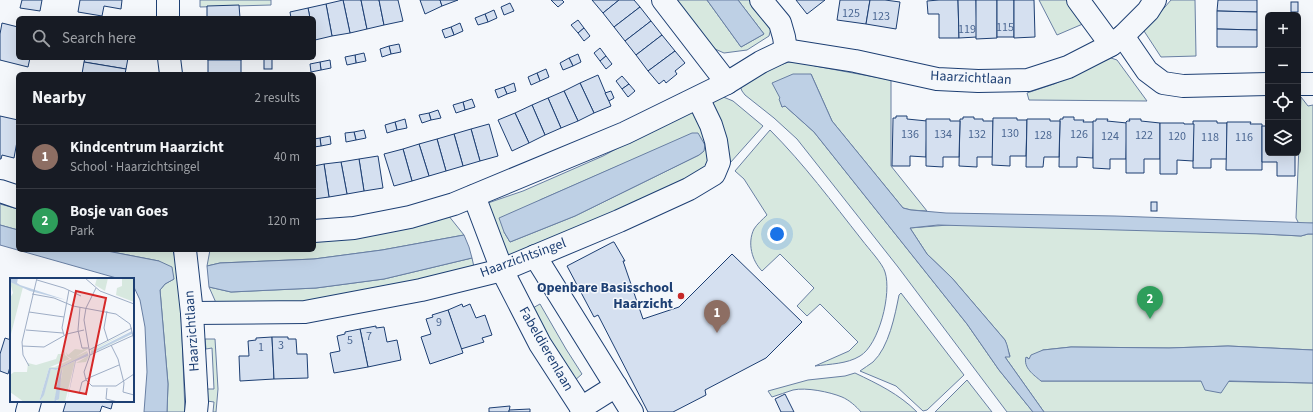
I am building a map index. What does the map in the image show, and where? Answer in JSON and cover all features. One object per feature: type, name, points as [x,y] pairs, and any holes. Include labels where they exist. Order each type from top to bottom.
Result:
[{"type":"street","points":[[168,0],[168,16]]},
{"type":"street","points":[[663,0],[727,83]]},
{"type":"street","points":[[316,231],[354,228],[410,217],[454,204],[625,133],[727,83],[761,62],[786,50],[780,23],[761,0]]},
{"type":"street","points":[[1078,0],[1147,71],[1163,83],[1183,86],[1265,84]]},
{"type":"street","name":"Haarzichtlaan","points":[[786,50],[855,61],[936,79],[978,81],[1028,80],[1068,67],[1117,41],[1148,10],[1155,0]]},
{"type":"street","points":[[169,60],[171,72]]},
{"type":"street","points":[[1301,84],[1313,84]]},
{"type":"street","name":"Haarzichtsingel","points":[[192,313],[305,312],[421,290],[502,270],[654,205],[688,189],[714,174],[719,162],[716,141],[711,125],[698,98]]},
{"type":"street","points":[[0,191],[16,196]]},
{"type":"street","name":"Fabeldierenlaan","points":[[474,196],[502,270],[540,344],[582,410]]},
{"type":"street","name":"Haarzichtlaan","points":[[185,252],[192,313],[197,402],[196,412]]},
{"type":"street","points":[[534,256],[632,412]]},
{"type":"street","points":[[582,410],[616,386]]},
{"type":"street","points":[[27,412],[30,402]]},
{"type":"shaded area","points":[[200,0],[271,0],[271,5],[200,7]]},
{"type":"shaded area","points":[[675,0],[707,0],[741,47],[764,34],[738,0],[752,0],[771,28],[769,36],[747,50],[724,53],[715,49]]},
{"type":"shaded area","points":[[1039,0],[1069,0],[1085,23],[1057,35]]},
{"type":"shaded area","points":[[1171,0],[1195,0],[1196,56],[1161,57],[1144,31]]},
{"type":"shaded area","points":[[1111,58],[1117,60],[1147,101],[1029,100],[1027,93],[1054,84]]},
{"type":"shaded area","points":[[805,61],[815,66],[891,80],[891,166],[927,211],[903,208],[832,121],[811,74],[780,99],[782,107],[785,106],[814,132],[967,324],[999,370],[1033,412],[1007,412],[898,267],[797,139],[742,91],[740,86],[777,66],[789,62]]},
{"type":"shaded area","points":[[721,96],[733,101],[763,126],[722,172],[711,99]]},
{"type":"shaded area","points":[[1301,97],[1308,106],[1313,105],[1313,223],[1299,224],[1296,218],[1299,156],[1301,156]]},
{"type":"shaded area","points":[[690,111],[703,116],[709,169],[507,260],[485,204],[523,191],[603,156]],"holes":[[[704,151],[699,155],[575,216],[510,242],[504,232],[540,200],[618,166]]]},
{"type":"shaded area","points":[[770,130],[818,184],[884,269],[887,281],[887,292],[878,330],[867,350],[860,356],[850,361],[815,366],[849,351],[858,342],[820,304],[807,316],[797,306],[814,288],[780,254],[762,271],[758,267],[753,257],[751,246],[752,234],[758,223],[767,215],[744,179],[735,171]]},
{"type":"shaded area","points":[[0,204],[16,208],[16,229],[0,225]]},
{"type":"shaded area","points":[[448,215],[464,235],[382,250],[314,259],[220,263],[207,266],[210,252],[316,252],[316,242],[348,238]]},
{"type":"shaded area","points":[[1012,220],[1301,236],[1313,234],[1313,350],[1228,346],[1169,348],[1071,347],[1043,350],[1028,359],[1041,381],[1313,383],[1313,412],[1044,412],[1005,357],[1010,356],[1005,340],[952,278],[927,254],[910,228]]},
{"type":"shaded area","points":[[112,252],[174,252],[181,310],[185,412],[167,412],[168,384],[160,290],[165,284],[174,279],[159,261]]},
{"type":"shaded area","points":[[472,258],[474,267],[310,304],[217,305],[209,287],[231,292],[316,288],[384,279]]},
{"type":"shaded area","points":[[901,293],[964,375],[927,410],[923,411],[896,386],[860,371],[879,356],[887,339],[896,312],[899,295]]},
{"type":"shaded area","points":[[540,304],[582,374],[574,381],[531,309]]},
{"type":"shaded area","points":[[205,339],[215,339],[218,389],[216,412],[213,412],[214,402],[207,401],[207,389],[214,389],[212,348],[206,349]]},
{"type":"shaded area","points":[[855,373],[880,385],[896,395],[917,412],[861,412],[845,398],[825,392],[798,389],[772,397],[768,391],[808,380],[845,376]]},
{"type":"shaded area","points":[[967,380],[992,412],[935,412]]},
{"type":"water","points":[[707,0],[738,0],[764,34],[741,47]]},
{"type":"water","points":[[793,74],[811,74],[832,121],[903,208],[946,213],[1115,216],[1313,223],[1313,234],[1301,236],[938,225],[910,228],[927,254],[952,278],[1005,340],[1010,357],[1005,357],[1044,412],[1033,412],[999,370],[967,324],[814,132],[785,106],[782,107],[780,98],[772,83]]},
{"type":"water","points":[[692,133],[698,133],[705,145],[704,151],[699,155],[575,216],[510,242],[504,232],[499,218]]},
{"type":"water","points":[[0,225],[16,229],[16,250],[0,245]]},
{"type":"water","points":[[464,235],[472,258],[384,279],[316,288],[231,292],[209,287],[207,266],[220,263],[314,259],[382,250]]},
{"type":"water","points":[[25,252],[112,252],[159,261],[172,267],[174,279],[165,284],[160,290],[168,384],[167,412],[144,412],[147,372],[145,327],[140,300],[134,287],[134,278],[116,278]]},
{"type":"water","points":[[1228,346],[1313,350],[1313,383],[1229,381],[1221,393],[1205,390],[1201,381],[1041,381],[1032,374],[1025,361],[1026,357],[1029,359],[1031,355],[1043,350],[1071,347],[1169,348]]},
{"type":"building","points":[[22,0],[42,0],[40,11],[20,8]]},
{"type":"building","points":[[80,0],[122,0],[121,9],[104,6],[102,16],[78,12]]},
{"type":"building","points":[[343,0],[361,0],[367,29],[350,33]]},
{"type":"building","points":[[343,0],[350,33],[332,36],[326,4]]},
{"type":"building","points":[[361,0],[379,0],[384,25],[367,29]]},
{"type":"building","points":[[379,0],[398,0],[403,21],[384,25]]},
{"type":"building","points":[[420,0],[440,0],[442,6],[425,14]]},
{"type":"building","points":[[440,0],[458,0],[442,6]]},
{"type":"building","points":[[551,0],[562,0],[564,2],[558,7]]},
{"type":"building","points":[[592,0],[619,0],[603,13]]},
{"type":"building","points":[[619,0],[634,0],[640,7],[614,27],[603,13]]},
{"type":"building","points":[[796,0],[825,0],[807,14]]},
{"type":"building","points":[[840,0],[870,0],[866,24],[837,20]]},
{"type":"building","points":[[870,0],[900,2],[896,29],[866,24]]},
{"type":"building","points":[[958,0],[959,38],[939,38],[939,14],[928,14],[927,1]]},
{"type":"building","points":[[958,0],[976,0],[977,37],[959,38]]},
{"type":"building","points":[[976,0],[997,0],[997,38],[976,39]]},
{"type":"building","points":[[997,0],[1014,0],[1014,37],[997,37]]},
{"type":"building","points":[[1014,0],[1034,0],[1035,37],[1014,38]]},
{"type":"building","points":[[1218,0],[1257,0],[1257,12],[1217,11]]},
{"type":"building","points":[[1291,2],[1298,2],[1298,12],[1291,12]]},
{"type":"building","points":[[510,3],[514,11],[504,15],[501,7]]},
{"type":"building","points":[[326,4],[332,36],[316,40],[316,16],[310,16],[308,8]]},
{"type":"building","points":[[239,5],[240,16],[207,16],[207,6]]},
{"type":"building","points":[[640,7],[651,21],[625,41],[614,27]]},
{"type":"building","points":[[308,8],[310,16],[291,16],[290,12]]},
{"type":"building","points":[[494,10],[497,18],[488,22],[485,14]]},
{"type":"building","points":[[1217,11],[1257,12],[1257,30],[1217,29]]},
{"type":"building","points":[[485,14],[488,22],[478,25],[475,18]]},
{"type":"building","points":[[578,20],[584,28],[578,33],[571,25]]},
{"type":"building","points":[[651,21],[662,35],[636,55],[625,41]]},
{"type":"building","points":[[2,23],[16,26],[16,60],[30,60],[28,67],[0,60],[0,34]]},
{"type":"building","points":[[460,23],[463,31],[454,35],[451,27]]},
{"type":"building","points":[[451,27],[454,35],[445,38],[442,30]]},
{"type":"building","points":[[584,28],[590,36],[584,41],[578,33]]},
{"type":"building","points":[[1217,29],[1257,30],[1257,47],[1217,47]]},
{"type":"building","points":[[662,35],[675,51],[648,71],[636,55]]},
{"type":"building","points":[[399,44],[401,52],[391,54],[389,46]]},
{"type":"building","points":[[389,46],[391,54],[382,57],[380,49]]},
{"type":"building","points":[[600,48],[606,56],[600,61],[594,53]]},
{"type":"building","points":[[675,51],[685,63],[675,71],[677,74],[666,83],[664,80],[659,84],[648,71]]},
{"type":"building","points":[[364,53],[366,61],[356,63],[355,55]]},
{"type":"building","points":[[578,54],[581,62],[573,66],[569,58]]},
{"type":"building","points":[[355,55],[356,63],[347,65],[345,57]]},
{"type":"building","points":[[606,56],[612,64],[606,69],[600,61]]},
{"type":"building","points":[[569,58],[573,66],[563,70],[560,63]]},
{"type":"building","points":[[84,60],[128,60],[126,69],[84,62]]},
{"type":"building","points":[[208,60],[241,60],[241,72],[208,72]]},
{"type":"building","points":[[264,60],[272,60],[272,69],[264,69]]},
{"type":"building","points":[[330,60],[331,68],[321,70],[320,62]]},
{"type":"building","points":[[84,62],[126,69],[125,72],[82,72]]},
{"type":"building","points":[[320,62],[321,70],[311,72],[310,64]]},
{"type":"building","points":[[546,69],[549,77],[540,81],[537,73]]},
{"type":"building","points":[[537,73],[540,81],[531,85],[528,77]]},
{"type":"building","points":[[598,75],[611,106],[594,113],[580,83]]},
{"type":"building","points":[[622,76],[629,84],[622,89],[616,81]]},
{"type":"building","points":[[514,83],[516,91],[507,94],[504,87]]},
{"type":"building","points":[[580,83],[594,113],[578,121],[564,91]]},
{"type":"building","points":[[629,84],[635,91],[628,97],[622,89]]},
{"type":"building","points":[[504,87],[507,94],[498,98],[495,90]]},
{"type":"building","points":[[564,91],[578,121],[561,128],[548,98]]},
{"type":"building","points":[[611,91],[614,98],[609,101],[605,93]]},
{"type":"building","points":[[548,98],[561,128],[545,135],[532,105]]},
{"type":"building","points":[[472,99],[475,107],[465,110],[463,102]]},
{"type":"building","points":[[463,102],[465,110],[456,113],[453,105]]},
{"type":"building","points":[[532,105],[545,135],[529,143],[515,113]]},
{"type":"building","points":[[438,110],[441,118],[431,120],[429,113]]},
{"type":"building","points":[[429,113],[431,120],[422,123],[419,115]]},
{"type":"building","points":[[515,113],[529,143],[512,151],[498,120]]},
{"type":"building","points":[[0,116],[16,120],[16,147],[14,158],[2,155],[0,159]]},
{"type":"building","points":[[896,116],[907,116],[907,119],[927,121],[926,157],[910,156],[910,166],[892,166],[893,118],[896,118]]},
{"type":"building","points":[[963,117],[974,117],[974,119],[983,119],[983,121],[993,121],[993,157],[977,157],[977,167],[959,166],[960,119],[963,119]]},
{"type":"building","points":[[1063,117],[1074,117],[1074,120],[1084,120],[1083,122],[1094,122],[1093,158],[1077,157],[1077,167],[1059,167],[1060,119],[1063,119]]},
{"type":"building","points":[[993,118],[1017,118],[1017,120],[1027,120],[1026,156],[1010,156],[1010,166],[992,165]]},
{"type":"building","points":[[405,119],[407,128],[397,130],[395,122]]},
{"type":"building","points":[[926,119],[950,119],[950,121],[960,121],[959,157],[943,157],[943,167],[926,166]]},
{"type":"building","points":[[1027,119],[1050,119],[1050,121],[1060,121],[1059,157],[1044,157],[1043,167],[1026,167]]},
{"type":"building","points":[[1096,119],[1108,119],[1107,121],[1127,123],[1126,159],[1110,159],[1110,169],[1093,168],[1093,121],[1096,121]]},
{"type":"building","points":[[1129,119],[1141,119],[1141,121],[1160,123],[1160,159],[1144,159],[1144,173],[1126,173],[1126,122],[1130,121]]},
{"type":"building","points":[[1193,121],[1217,121],[1217,123],[1227,123],[1227,159],[1211,159],[1211,168],[1193,168]]},
{"type":"building","points":[[395,122],[397,130],[387,133],[385,125]]},
{"type":"building","points":[[1227,122],[1251,122],[1250,124],[1262,124],[1262,170],[1226,170]]},
{"type":"building","points":[[1160,123],[1194,124],[1193,161],[1177,160],[1177,174],[1160,174]]},
{"type":"building","points":[[489,124],[498,156],[480,161],[471,129]]},
{"type":"building","points":[[1262,126],[1265,126],[1265,156],[1295,156],[1295,176],[1277,176],[1277,162],[1262,162]]},
{"type":"building","points":[[471,129],[480,161],[463,166],[454,134]]},
{"type":"building","points":[[364,130],[366,138],[356,140],[354,132]]},
{"type":"building","points":[[354,132],[356,140],[346,142],[345,133]]},
{"type":"building","points":[[454,134],[463,166],[446,171],[437,139]]},
{"type":"building","points":[[330,136],[331,144],[321,146],[320,138]]},
{"type":"building","points":[[320,138],[321,146],[316,147],[316,139]]},
{"type":"building","points":[[437,139],[446,171],[429,176],[419,144]]},
{"type":"building","points":[[419,144],[429,176],[412,181],[403,149]]},
{"type":"building","points":[[403,149],[412,181],[394,186],[384,154]]},
{"type":"building","points":[[378,156],[383,188],[364,191],[359,159]]},
{"type":"building","points":[[359,159],[364,191],[347,194],[341,162]]},
{"type":"building","points":[[341,162],[347,194],[329,197],[324,164]]},
{"type":"building","points":[[324,164],[329,197],[316,199],[316,166]]},
{"type":"building","points":[[1151,202],[1157,202],[1157,211],[1151,211]]},
{"type":"building","points":[[613,242],[625,261],[623,261],[643,319],[679,307],[732,254],[802,322],[766,358],[705,390],[706,395],[673,412],[648,412],[598,315],[594,317],[567,266]]},
{"type":"building","points":[[462,304],[463,307],[470,304],[476,318],[485,315],[492,335],[482,338],[484,342],[461,349],[448,310]]},
{"type":"building","points":[[448,310],[463,353],[430,364],[421,337],[431,334],[426,319],[433,317],[432,315]]},
{"type":"building","points":[[376,326],[376,328],[384,327],[387,342],[397,340],[401,360],[368,367],[360,329]]},
{"type":"building","points":[[360,329],[368,367],[334,373],[330,353],[340,351],[337,336],[345,334],[345,332]]},
{"type":"building","points":[[272,337],[274,379],[240,381],[239,356],[249,356],[248,341],[256,340],[256,338]]},
{"type":"building","points":[[272,337],[288,337],[288,339],[296,339],[297,354],[307,354],[308,378],[274,379]]},
{"type":"building","points":[[5,338],[10,340],[10,367],[8,374],[0,371],[0,354]]},
{"type":"building","points":[[785,394],[794,412],[781,412],[775,399]]},
{"type":"building","points":[[66,402],[113,402],[111,409],[102,406],[100,412],[63,412]]},
{"type":"building","points":[[510,406],[509,412],[489,412],[489,408]]},
{"type":"building","points":[[530,409],[530,412],[509,412],[509,410]]},
{"type":"place","name":"Openbare Basisschool Haarzicht","points":[[681,296]]},
{"type":"place","name":"Bosje van Goes","points":[[1150,319]]},
{"type":"place","name":"Kindcentrum Haarzicht","points":[[717,333]]}]
